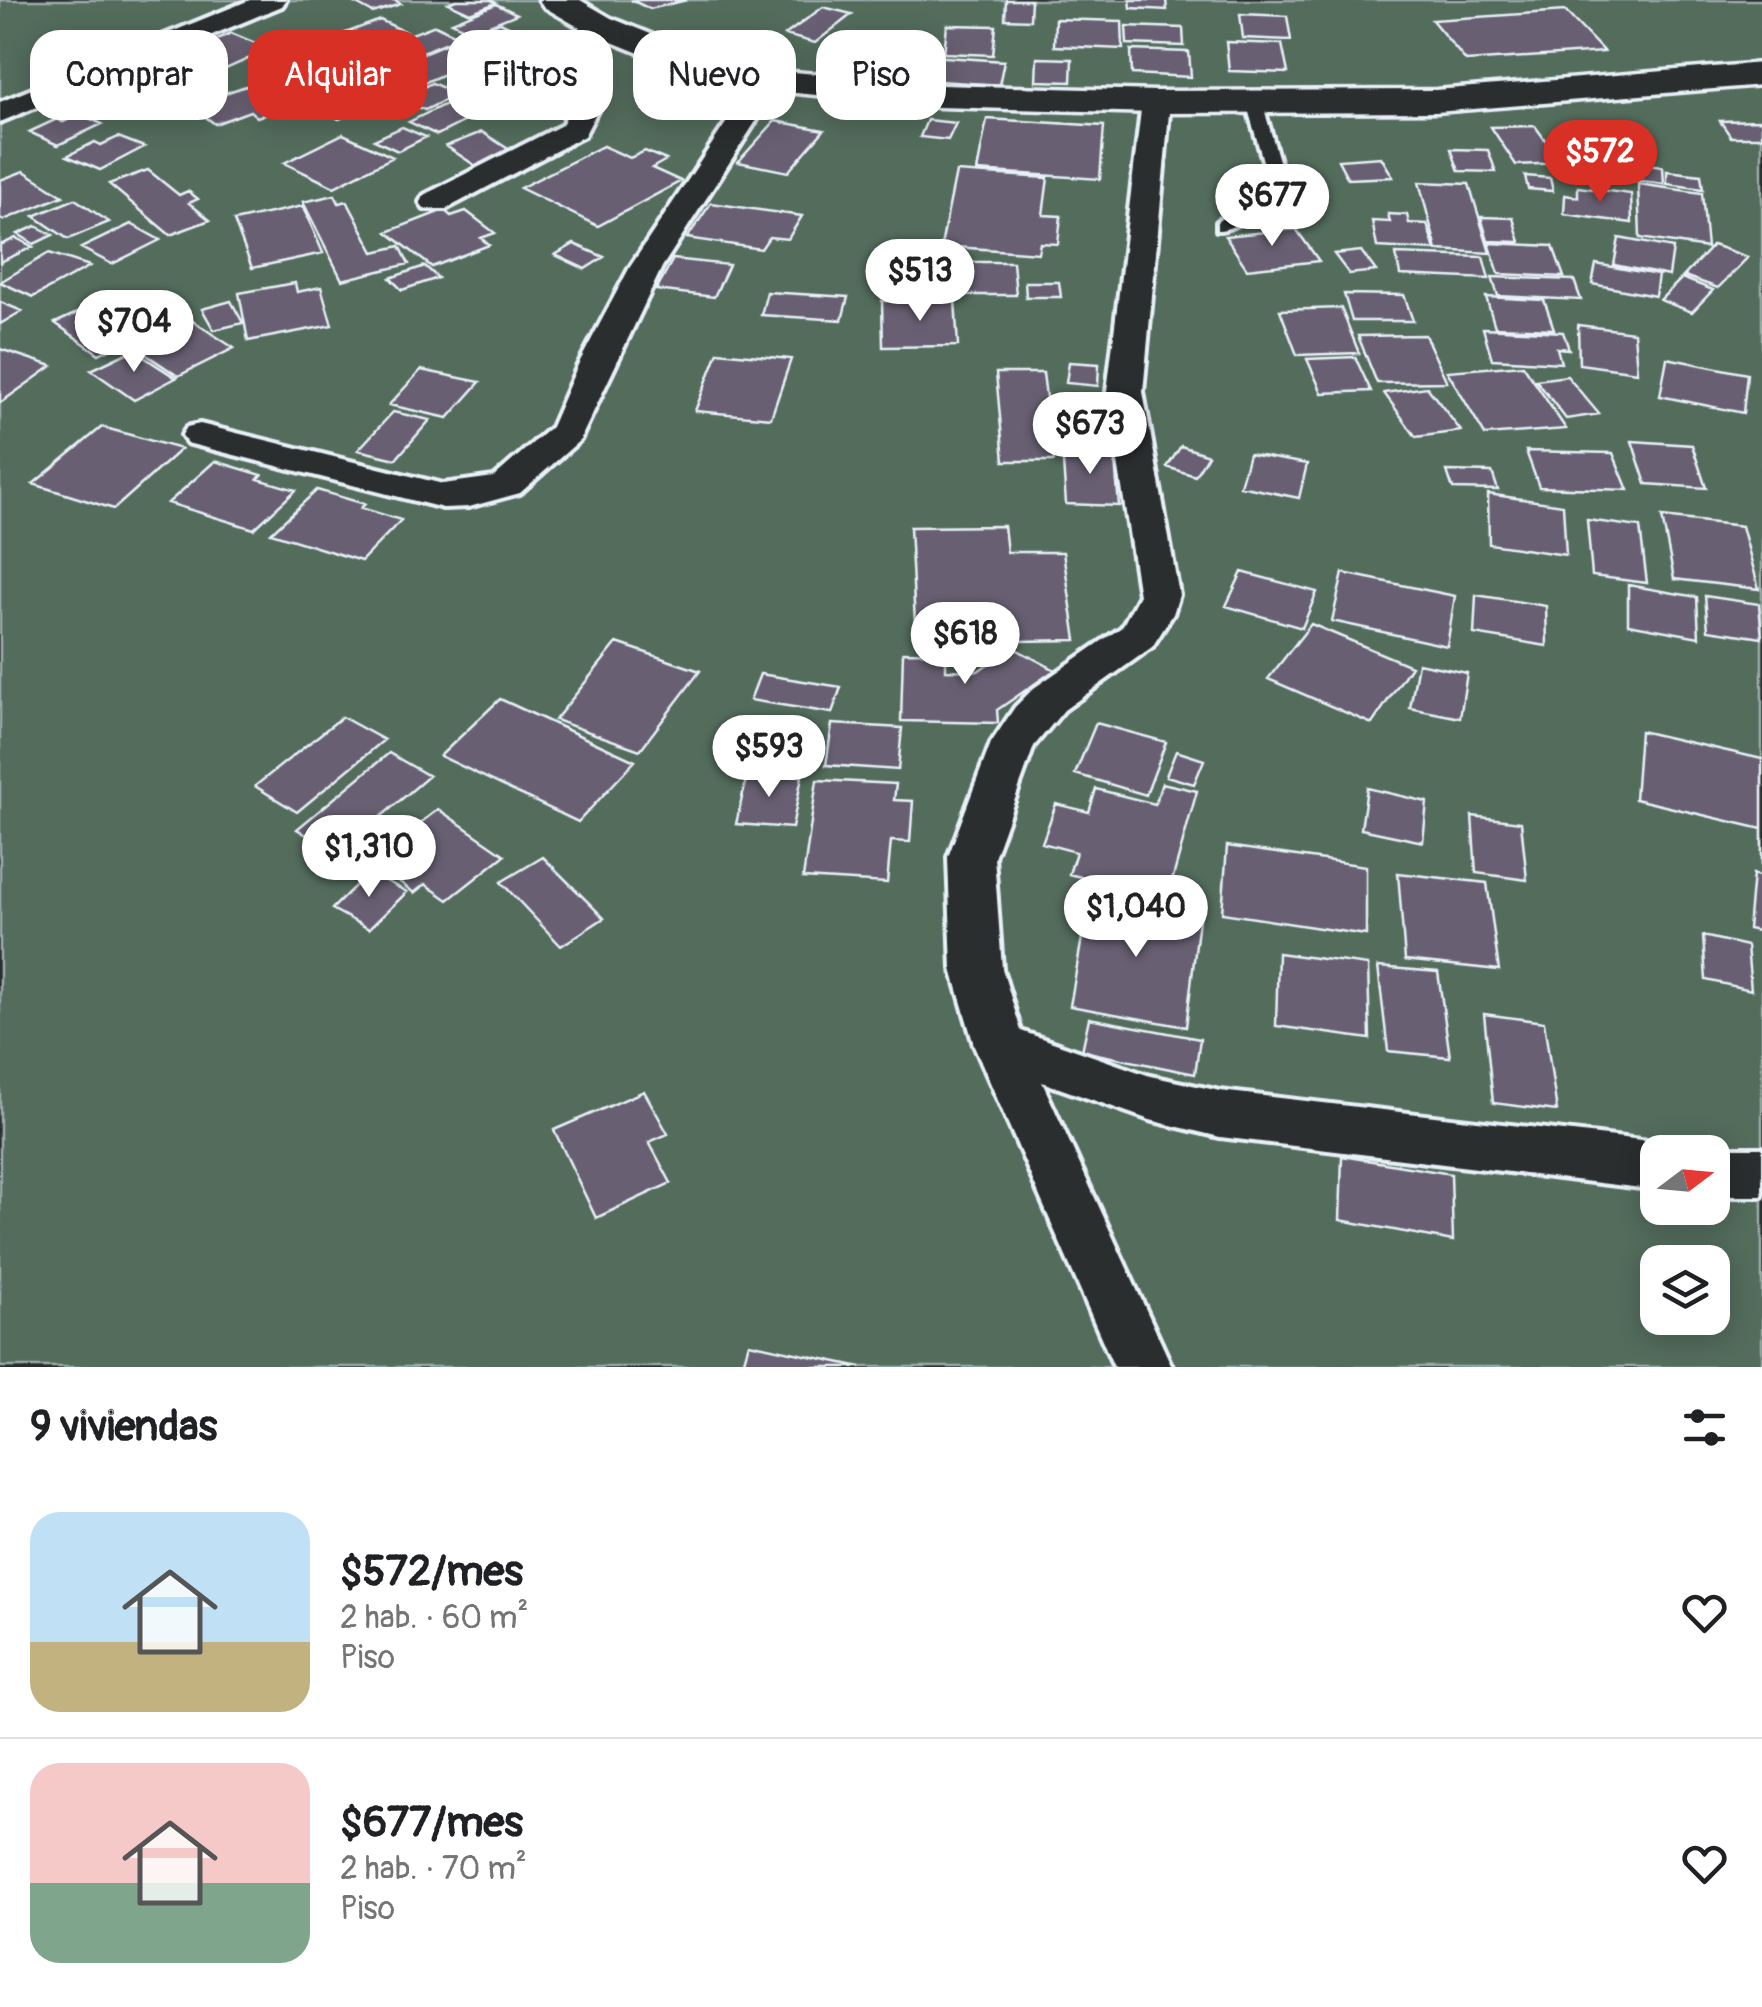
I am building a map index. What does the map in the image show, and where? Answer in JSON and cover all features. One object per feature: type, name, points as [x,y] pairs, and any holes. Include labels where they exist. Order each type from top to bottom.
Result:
[{"type":"street","points":[[0,113],[272,0]]},
{"type":"street","points":[[556,0],[599,26],[633,39]]},
{"type":"street","points":[[435,202],[574,130],[594,90],[584,44],[599,26]]},
{"type":"street","points":[[796,83],[939,96],[1254,102],[1436,100],[1762,74]]},
{"type":"street","points":[[1143,1367],[1000,1044],[977,969],[972,858],[1014,743],[1030,718],[1049,699],[1136,637],[1159,595],[1125,392],[1156,102]]},
{"type":"street","points":[[200,435],[443,496],[469,495],[508,485],[567,432],[646,267],[742,120]]},
{"type":"street","points":[[1000,1044],[1150,1098],[1220,1114],[1640,1164]]},
{"type":"street","points":[[1730,1172],[1762,1172]]},
{"type":"lane","points":[[1224,226],[1272,188],[1276,178],[1254,102]]},
{"type":"green space","points":[[0,0],[1762,0],[1762,1367],[0,1367]]},
{"type":"building","points":[[349,0],[394,0],[401,4],[373,13]]},
{"type":"building","points":[[631,0],[687,0],[650,9]]},
{"type":"building","points":[[1006,0],[1031,0],[1030,20],[1005,19]]},
{"type":"building","points":[[1130,0],[1166,0],[1167,10],[1131,8]]},
{"type":"building","points":[[448,3],[496,3],[470,13]]},
{"type":"building","points":[[496,4],[517,14],[477,30],[452,22]]},
{"type":"building","points":[[823,7],[852,14],[832,30],[816,30],[815,43],[796,38],[796,30],[792,30]]},
{"type":"building","points":[[1565,11],[1604,52],[1466,61],[1432,20]]},
{"type":"building","points":[[1240,14],[1287,16],[1291,40],[1243,38]]},
{"type":"building","points":[[1055,19],[1122,21],[1123,49],[1054,46]]},
{"type":"building","points":[[380,20],[401,30],[353,30]]},
{"type":"building","points":[[500,22],[517,30],[481,30]]},
{"type":"building","points":[[435,25],[447,31],[447,42],[427,50],[427,30],[422,30]]},
{"type":"building","points":[[947,25],[996,26],[993,55],[946,53]]},
{"type":"building","points":[[1126,26],[1183,28],[1184,46],[1127,44]]},
{"type":"building","points":[[228,34],[248,40],[248,59],[228,68]]},
{"type":"building","points":[[1226,42],[1282,44],[1288,73],[1229,71]]},
{"type":"building","points":[[447,43],[447,73],[427,81],[427,51]]},
{"type":"building","points":[[1131,50],[1189,52],[1191,77],[1132,74]]},
{"type":"building","points":[[946,57],[1004,61],[999,85],[946,82]]},
{"type":"building","points":[[1037,58],[1072,59],[1071,82],[1036,81]]},
{"type":"building","points":[[432,83],[447,90],[447,99],[427,109],[427,85]]},
{"type":"building","points":[[246,86],[248,112],[228,119],[228,92]]},
{"type":"building","points":[[447,103],[447,120],[467,120],[437,135],[409,122],[427,120],[427,113]]},
{"type":"building","points":[[987,119],[1104,126],[1100,179],[977,171]]},
{"type":"building","points":[[55,120],[93,120],[102,124],[58,145],[29,132]]},
{"type":"building","points":[[927,120],[956,123],[948,140],[920,137]]},
{"type":"building","points":[[1762,120],[1762,137],[1731,137],[1720,121]]},
{"type":"building","points":[[775,121],[824,130],[788,172],[738,162]]},
{"type":"building","points":[[1535,126],[1562,163],[1516,165],[1491,127]]},
{"type":"building","points":[[402,127],[426,137],[398,151],[374,140]]},
{"type":"building","points":[[482,132],[519,156],[482,170],[446,146]]},
{"type":"building","points":[[343,134],[393,157],[334,187],[284,163]]},
{"type":"building","points":[[118,137],[144,147],[100,170],[67,156],[95,142],[101,145]]},
{"type":"building","points":[[603,146],[630,158],[645,151],[666,160],[652,168],[681,181],[598,226],[520,188]]},
{"type":"building","points":[[1451,149],[1488,150],[1496,172],[1459,171]]},
{"type":"building","points":[[1381,157],[1393,177],[1348,179],[1338,160]]},
{"type":"building","points":[[1596,157],[1607,171],[1579,172],[1569,158]]},
{"type":"building","points":[[1624,162],[1663,167],[1664,184],[1625,179]]},
{"type":"building","points":[[148,170],[179,195],[188,191],[198,199],[189,203],[210,220],[170,235],[109,184]]},
{"type":"building","points":[[24,171],[63,196],[4,220],[0,218],[0,180]]},
{"type":"building","points":[[1667,171],[1701,175],[1703,189],[1667,184]]},
{"type":"building","points":[[956,172],[1048,178],[1043,215],[1061,216],[1058,244],[1040,243],[1038,253],[941,246]]},
{"type":"building","points":[[1525,176],[1550,178],[1553,191],[1528,189]]},
{"type":"building","points":[[1419,182],[1469,184],[1490,253],[1437,250]]},
{"type":"building","points":[[1638,184],[1702,193],[1707,248],[1640,238]]},
{"type":"building","points":[[1578,187],[1631,194],[1632,223],[1564,214],[1565,195],[1578,197]]},
{"type":"building","points":[[335,195],[339,203],[347,201],[374,252],[400,246],[409,264],[342,280],[303,202]]},
{"type":"building","points":[[75,199],[109,222],[68,239],[34,216]]},
{"type":"building","points":[[711,203],[802,216],[788,239],[769,237],[761,249],[687,238]]},
{"type":"building","points":[[303,206],[323,253],[252,268],[234,221]]},
{"type":"building","points":[[444,210],[451,216],[466,211],[495,233],[481,238],[489,245],[432,267],[387,232]]},
{"type":"building","points":[[1388,214],[1407,215],[1409,223],[1427,224],[1435,250],[1377,247],[1372,221],[1390,222]]},
{"type":"building","points":[[1481,217],[1513,218],[1520,242],[1488,241]]},
{"type":"building","points":[[131,224],[160,240],[112,264],[81,248]]},
{"type":"building","points":[[36,226],[53,235],[34,244],[18,234]]},
{"type":"building","points":[[1296,229],[1319,261],[1247,269],[1225,236]]},
{"type":"building","points":[[16,238],[33,247],[0,262],[0,245]]},
{"type":"building","points":[[1619,238],[1673,248],[1669,276],[1614,265]]},
{"type":"building","points":[[1489,243],[1553,246],[1564,277],[1499,274]]},
{"type":"building","points":[[574,244],[604,257],[585,269],[555,255]]},
{"type":"building","points":[[1713,245],[1748,257],[1718,288],[1684,276]]},
{"type":"building","points":[[1361,251],[1376,271],[1349,274],[1334,254]]},
{"type":"building","points":[[49,253],[90,266],[33,297],[0,282]]},
{"type":"building","points":[[1396,254],[1483,257],[1489,279],[1400,275]]},
{"type":"building","points":[[673,259],[729,265],[714,297],[656,290]]},
{"type":"building","points":[[927,262],[1013,262],[1016,295],[929,295]]},
{"type":"building","points":[[1596,264],[1658,275],[1655,296],[1592,284]]},
{"type":"building","points":[[425,266],[438,278],[402,290],[390,278]]},
{"type":"building","points":[[1492,277],[1574,280],[1581,300],[1498,296]]},
{"type":"building","points":[[1682,278],[1713,290],[1692,312],[1660,300]]},
{"type":"building","points":[[1025,282],[1059,282],[1061,297],[1026,297]]},
{"type":"building","points":[[295,283],[297,292],[321,287],[332,325],[248,341],[239,293]]},
{"type":"building","points":[[767,292],[848,297],[842,320],[761,315]]},
{"type":"building","points":[[1344,294],[1404,295],[1413,321],[1352,321]]},
{"type":"building","points":[[112,297],[156,326],[99,354],[55,323]]},
{"type":"building","points":[[1486,297],[1544,300],[1554,329],[1495,327]]},
{"type":"building","points":[[955,300],[958,346],[883,347],[882,301]]},
{"type":"building","points":[[231,301],[243,323],[214,330],[202,309]]},
{"type":"building","points":[[0,302],[22,311],[0,324]]},
{"type":"building","points":[[1341,308],[1359,353],[1297,355],[1280,310]]},
{"type":"building","points":[[191,320],[234,348],[178,376],[135,347]]},
{"type":"building","points":[[1578,325],[1634,332],[1637,372],[1579,364]]},
{"type":"building","points":[[1483,328],[1563,332],[1569,349],[1557,348],[1561,363],[1492,359]]},
{"type":"building","points":[[1425,335],[1447,382],[1377,383],[1358,336]]},
{"type":"building","points":[[0,349],[52,366],[0,403]]},
{"type":"building","points":[[133,350],[176,378],[134,400],[91,370]]},
{"type":"building","points":[[718,352],[791,359],[771,418],[695,411]]},
{"type":"building","points":[[1355,357],[1371,391],[1322,393],[1307,359]]},
{"type":"building","points":[[1667,358],[1747,374],[1743,413],[1660,396]]},
{"type":"building","points":[[1069,362],[1099,364],[1098,386],[1066,383]]},
{"type":"building","points":[[1523,365],[1566,429],[1485,435],[1447,371]]},
{"type":"building","points":[[421,370],[480,382],[448,418],[389,405]]},
{"type":"building","points":[[996,373],[1043,373],[1054,461],[1004,461]]},
{"type":"building","points":[[1567,376],[1599,414],[1566,419],[1536,380]]},
{"type":"building","points":[[1427,387],[1461,431],[1416,437],[1384,393]]},
{"type":"building","points":[[393,412],[430,420],[396,459],[358,450]]},
{"type":"building","points":[[102,427],[181,449],[114,509],[33,484]]},
{"type":"building","points":[[1632,441],[1692,445],[1706,488],[1646,484]]},
{"type":"building","points":[[1181,446],[1208,455],[1195,476],[1167,467]]},
{"type":"building","points":[[1062,448],[1114,449],[1119,506],[1066,504]]},
{"type":"building","points":[[1526,451],[1613,453],[1628,490],[1539,487]]},
{"type":"building","points":[[1249,454],[1307,464],[1299,498],[1240,486]]},
{"type":"building","points":[[215,461],[296,490],[254,529],[168,503]]},
{"type":"building","points":[[1447,471],[1492,472],[1498,490],[1453,489]]},
{"type":"building","points":[[317,490],[401,520],[361,561],[271,533]]},
{"type":"building","points":[[1488,494],[1563,505],[1566,555],[1489,544]]},
{"type":"building","points":[[1662,517],[1742,526],[1759,589],[1674,579]]},
{"type":"building","points":[[1587,520],[1640,527],[1647,583],[1592,576]]},
{"type":"building","points":[[1004,526],[1007,552],[1063,552],[1076,640],[916,643],[910,527]]},
{"type":"building","points":[[1242,572],[1317,592],[1302,628],[1226,606]]},
{"type":"building","points":[[1343,573],[1455,596],[1447,646],[1332,621]]},
{"type":"building","points":[[1628,585],[1697,597],[1699,637],[1628,624]]},
{"type":"building","points":[[1476,595],[1546,606],[1547,646],[1474,634]]},
{"type":"building","points":[[1705,596],[1759,604],[1762,638],[1708,630]]},
{"type":"building","points":[[1311,624],[1411,666],[1372,724],[1268,679]]},
{"type":"building","points":[[617,643],[700,671],[640,750],[555,720]]},
{"type":"building","points":[[1012,647],[1055,670],[997,710],[998,723],[901,721],[903,652],[946,653],[946,670],[978,671]]},
{"type":"building","points":[[1418,663],[1467,673],[1460,718],[1410,708]]},
{"type":"building","points":[[760,674],[841,687],[832,713],[750,700]]},
{"type":"building","points":[[500,699],[635,761],[578,822],[440,756]]},
{"type":"building","points":[[342,717],[384,740],[297,812],[255,786]]},
{"type":"building","points":[[1096,723],[1166,742],[1146,795],[1075,774]]},
{"type":"building","points":[[832,724],[902,728],[898,770],[826,765]]},
{"type":"building","points":[[1640,731],[1762,759],[1762,829],[1635,799]]},
{"type":"building","points":[[1176,751],[1204,760],[1194,784],[1166,776]]},
{"type":"building","points":[[389,753],[429,776],[337,854],[297,829]]},
{"type":"building","points":[[748,771],[802,776],[792,828],[736,824]]},
{"type":"building","points":[[817,780],[896,784],[894,800],[913,801],[910,842],[891,841],[887,883],[803,878]]},
{"type":"building","points":[[1162,783],[1197,791],[1167,899],[1069,874],[1076,852],[1042,843],[1056,804],[1089,812],[1096,789],[1155,804]]},
{"type":"building","points":[[1367,788],[1427,802],[1423,842],[1361,829]]},
{"type":"building","points":[[438,809],[505,855],[448,900],[425,884],[414,893],[384,870],[402,855],[390,847]]},
{"type":"building","points":[[1472,816],[1521,822],[1527,880],[1476,873]]},
{"type":"building","points":[[1227,846],[1366,866],[1366,935],[1222,913]]},
{"type":"building","points":[[543,857],[604,918],[561,946],[501,882]]},
{"type":"building","points":[[369,872],[407,892],[369,929],[332,909]]},
{"type":"building","points":[[1398,873],[1487,883],[1499,970],[1405,960]]},
{"type":"building","points":[[1753,874],[1762,877],[1762,932],[1748,929]]},
{"type":"building","points":[[1090,892],[1200,911],[1186,1027],[1070,1006]]},
{"type":"building","points":[[1703,936],[1747,946],[1751,990],[1706,980]]},
{"type":"building","points":[[1278,953],[1368,965],[1370,1039],[1276,1026]]},
{"type":"building","points":[[1378,967],[1438,972],[1450,1057],[1388,1051]]},
{"type":"building","points":[[1484,1014],[1544,1022],[1557,1111],[1493,1103]]},
{"type":"building","points":[[1089,1018],[1200,1039],[1195,1074],[1082,1051]]},
{"type":"building","points":[[644,1091],[668,1134],[649,1142],[671,1183],[596,1218],[554,1130]]},
{"type":"building","points":[[1342,1156],[1451,1174],[1453,1241],[1340,1220]]},
{"type":"building","points":[[749,1343],[861,1367],[742,1367]]}]
